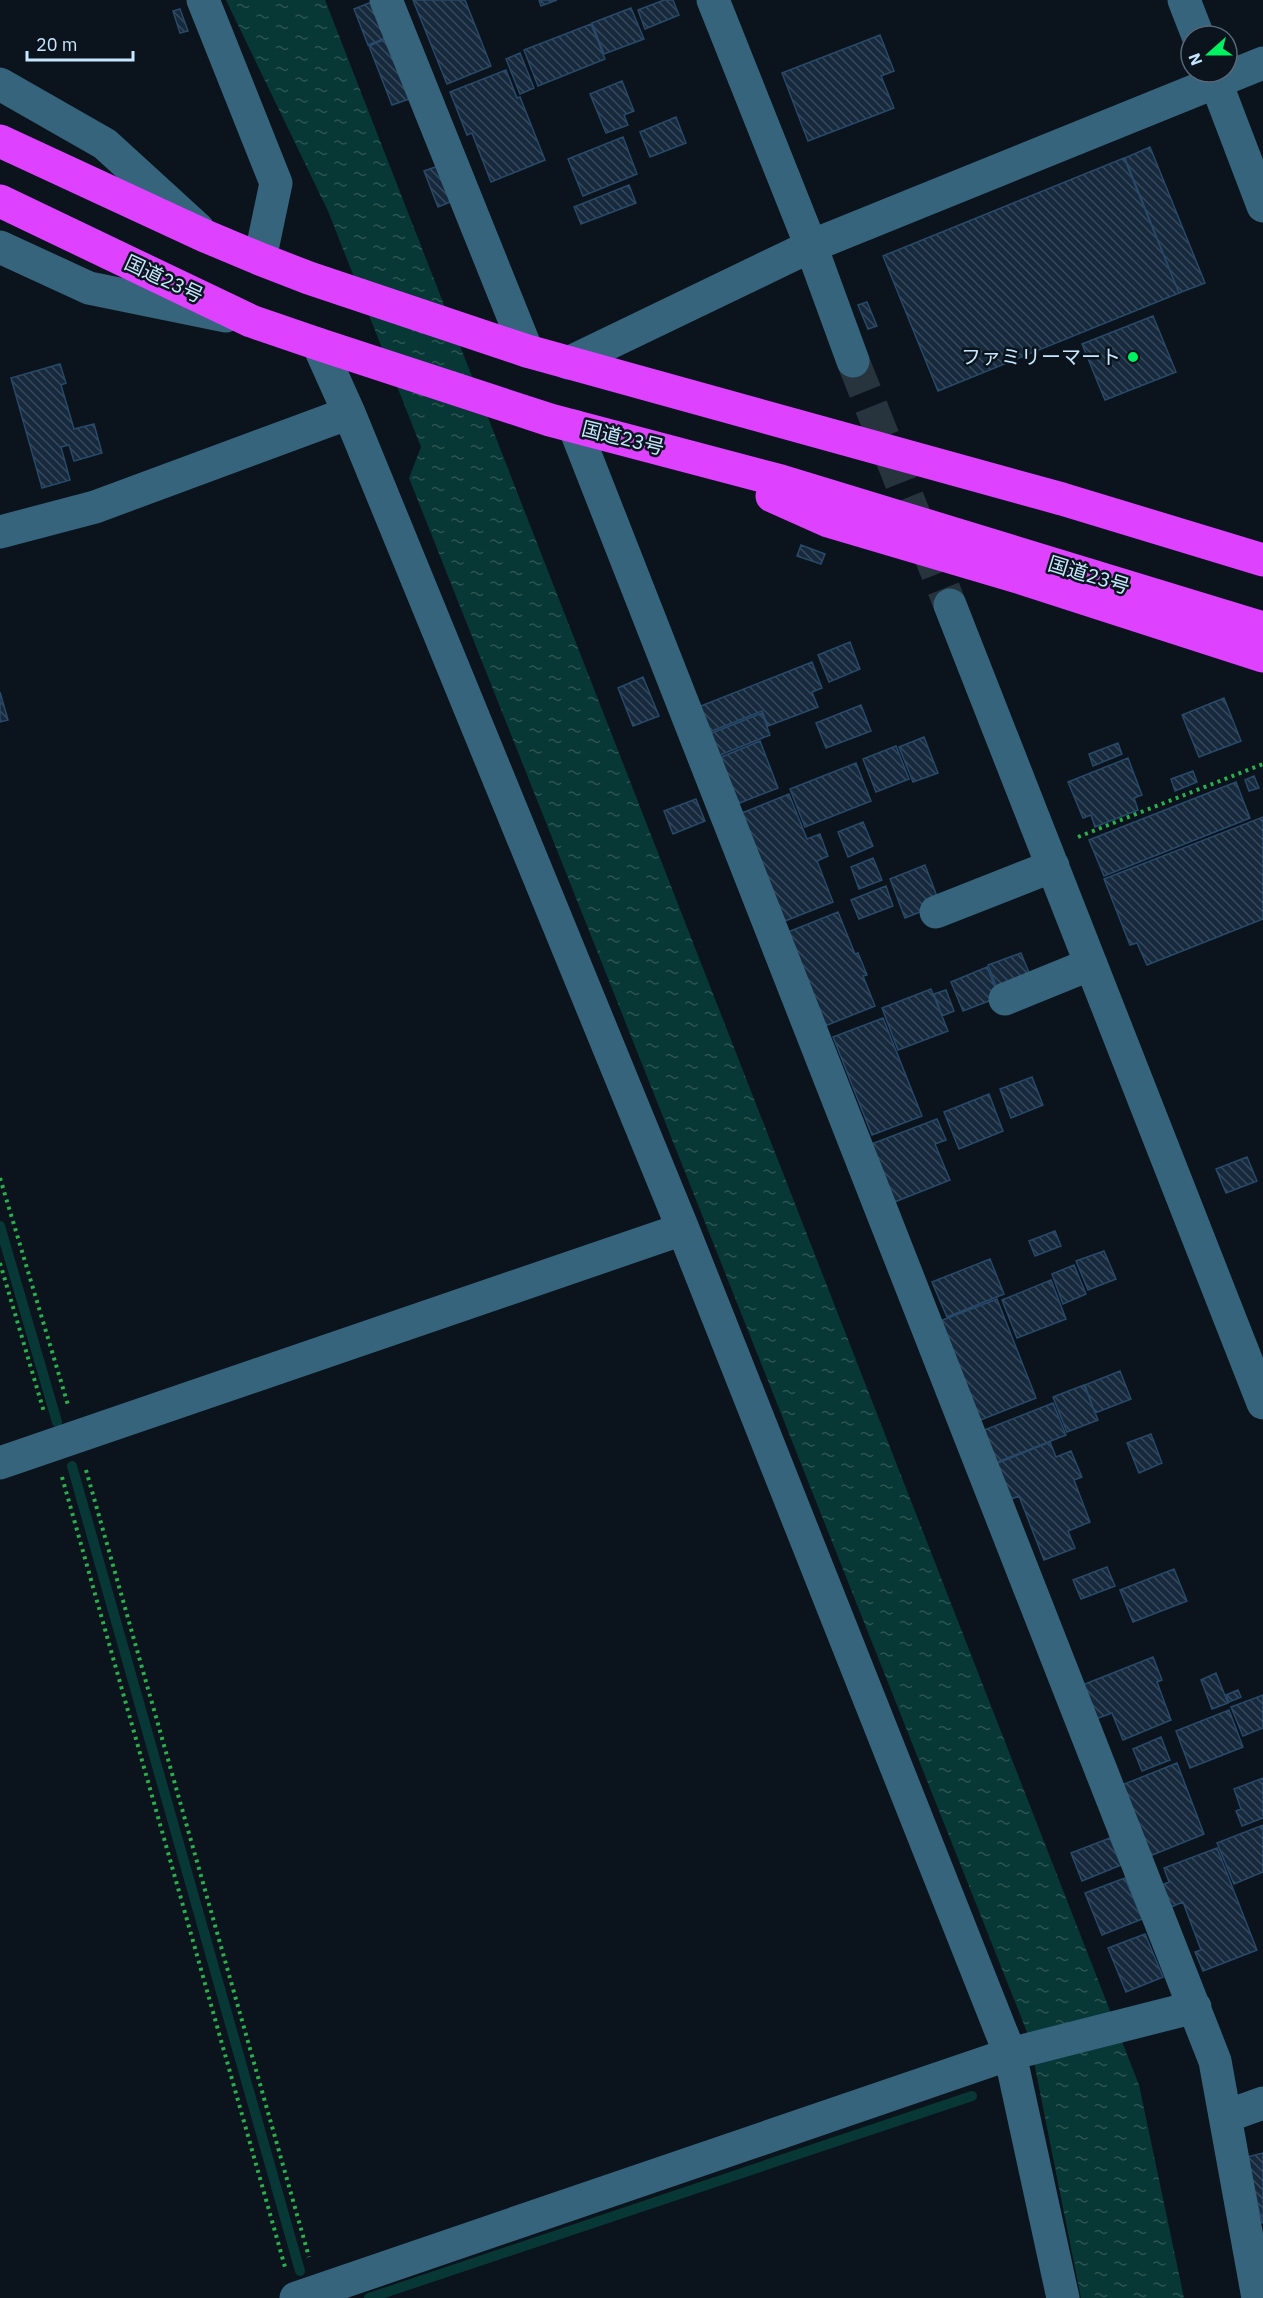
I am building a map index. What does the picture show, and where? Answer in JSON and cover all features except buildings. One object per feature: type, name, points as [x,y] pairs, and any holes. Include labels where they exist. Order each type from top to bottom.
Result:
[{"type":"highway","points":[[0,141],[260,259],[309,278],[527,351],[1062,499],[1263,560]]},
{"type":"highway","name":"国道23号","points":[[0,201],[251,321],[318,344],[562,423],[662,448],[899,516],[1263,628]]},
{"type":"highway","points":[[662,448],[828,521],[1020,578],[1263,656]]},
{"type":"street","points":[[202,0],[276,183],[260,259]]},
{"type":"street","points":[[386,0],[527,351]]},
{"type":"street","points":[[713,0],[811,246],[853,361]]},
{"type":"street","points":[[1184,0],[1193,24]]},
{"type":"street","points":[[1239,70],[1263,63]]},
{"type":"street","points":[[0,84],[105,144],[205,236]]},
{"type":"street","points":[[568,363],[811,246],[1197,84]]},
{"type":"street","points":[[1217,84],[1263,206]]},
{"type":"street","points":[[0,247],[89,288],[251,321]]},
{"type":"street","points":[[318,344],[349,412],[1018,2053],[1063,2298]]},
{"type":"street","points":[[0,532],[95,507],[349,412]]},
{"type":"street","points":[[562,423],[1195,2007],[1215,2061],[1227,2116],[1258,2298]]},
{"type":"street","points":[[951,604],[1263,1403]]},
{"type":"street","points":[[936,912],[1050,858]]},
{"type":"street","points":[[1005,999],[1091,964]]},
{"type":"street","points":[[0,1463],[683,1229]]},
{"type":"street","points":[[300,2288],[1018,2053],[1195,2007]]},
{"type":"street","points":[[1227,2116],[1263,2103]]},
{"type":"path","points":[[1050,858],[1263,764]]},
{"type":"path","points":[[0,1178],[65,1440],[300,2288]]},
{"type":"path","points":[[0,1263],[65,1440],[300,2288]]},
{"type":"water","points":[[226,0],[325,0],[1139,2085],[1184,2298],[1081,2298],[1029,2037],[409,478],[421,447],[328,211]]},
{"type":"waterway","points":[[0,1226],[57,1422]]},
{"type":"waterway","points":[[72,1466],[300,2271]]},
{"type":"waterway","points":[[369,2298],[972,2096]]},
{"type":"tunnel","points":[[853,361],[950,605]]},
{"type":"place","name":"ファミリーマート","points":[[1133,357]]}]
